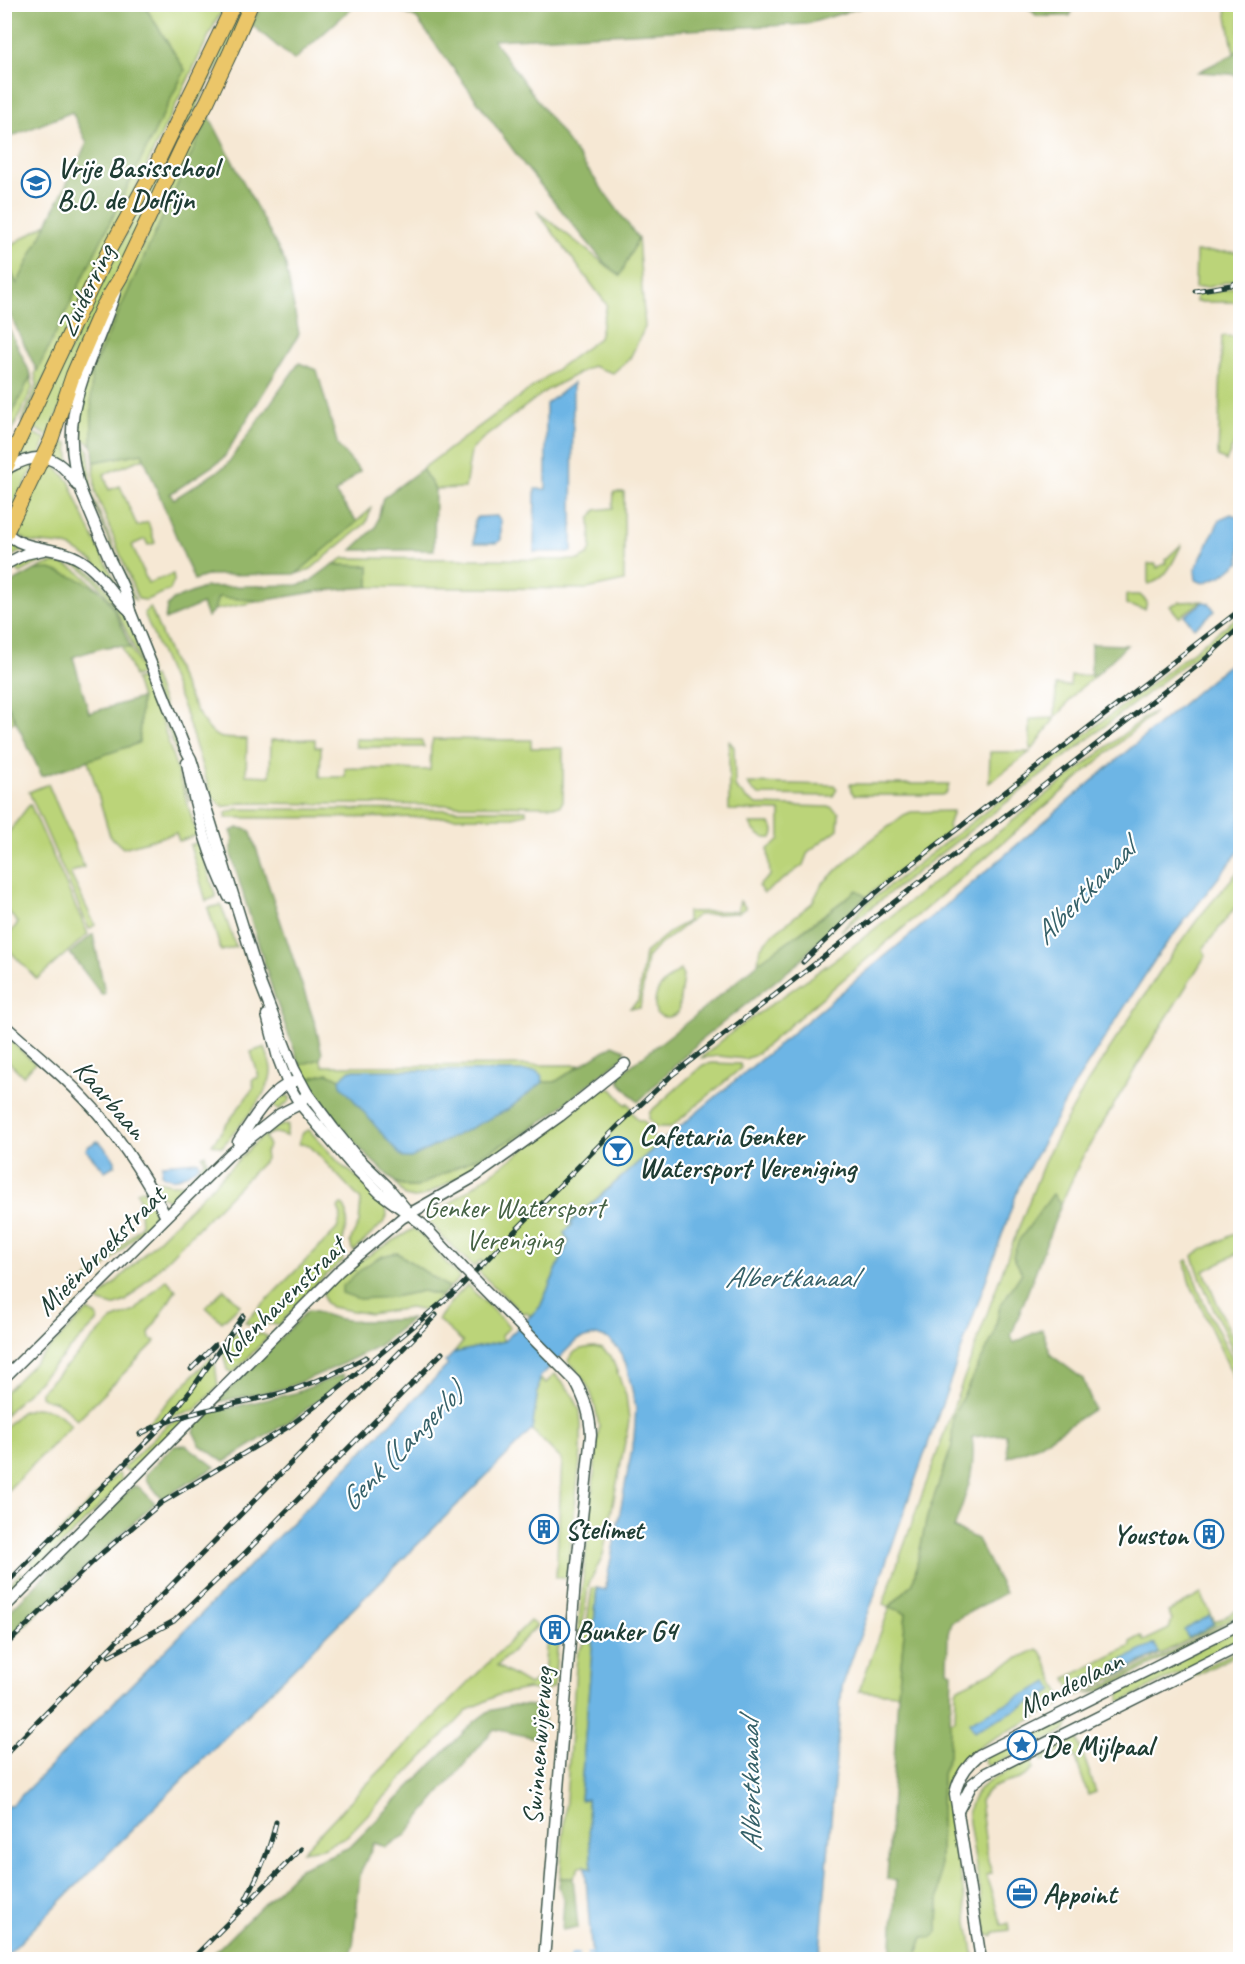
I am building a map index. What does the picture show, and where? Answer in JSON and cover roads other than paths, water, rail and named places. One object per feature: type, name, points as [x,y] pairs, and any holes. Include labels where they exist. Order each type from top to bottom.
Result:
[{"type":"main road","name":"Zuiderring","points":[[5,471],[108,254],[158,161],[234,4]]},
{"type":"main road","name":"Zuiderring","points":[[5,534],[43,458],[73,375],[102,308],[120,278],[183,145],[207,102],[231,53],[251,4]]},
{"type":"street","name":"Swinnenwijerweg","points":[[82,493],[72,441],[74,408],[120,278]]},
{"type":"street","points":[[5,471],[24,459],[43,458]]},
{"type":"street","name":"Swinnenwijerweg","points":[[43,458],[53,460],[68,471],[82,493],[127,594],[130,611],[185,748],[191,787],[204,831],[218,874],[237,913],[287,1054],[300,1104],[350,1163],[380,1193],[410,1213]]},
{"type":"street","name":"Swinnenwijerweg","points":[[5,534],[22,543],[43,550],[68,554],[80,560],[92,569],[130,611]]},
{"type":"street","points":[[4,565],[25,554],[43,550]]},
{"type":"street","name":"Kaarbaan","points":[[4,1025],[72,1086],[101,1117],[130,1157],[166,1217]]},
{"type":"street","name":"Kolenhavenstraat","points":[[4,1608],[339,1271],[410,1213],[476,1176],[560,1116],[625,1064]]},
{"type":"street","name":"Swinnenwijerweg","points":[[294,1082],[307,1094],[340,1137],[410,1213],[563,1368],[584,1397],[590,1416],[591,1435],[575,1582],[544,1959]]},
{"type":"street","name":"Mieënbroekstraat","points":[[229,1155],[267,1102],[294,1082]]},
{"type":"street","name":"Mieënbroekstraat","points":[[4,1378],[229,1155],[280,1114],[300,1104],[307,1094]]},
{"type":"street","name":"Mondeolaan","points":[[981,1959],[955,1794],[957,1782],[971,1762],[979,1755],[1240,1624]]},
{"type":"street","name":"Mondeolaan","points":[[958,1812],[972,1784],[986,1773],[1240,1646]]},
{"type":"street","points":[[1096,1696],[1108,1701],[1114,1709]]},
{"type":"street","points":[[1071,1709],[1076,1715],[1093,1720]]},
{"type":"water","points":[[573,383],[572,552],[534,552],[535,489],[546,489],[546,404]]},
{"type":"water","points":[[1231,514],[1240,518],[1240,562],[1221,576],[1203,583],[1196,580],[1195,570],[1220,519]]},
{"type":"water","points":[[497,516],[501,520],[501,540],[497,543],[474,543],[474,521],[478,517]]},
{"type":"water","points":[[1203,602],[1209,603],[1215,611],[1194,628],[1185,616]]},
{"type":"water","name":"Albertkanaal","points":[[1240,655],[1240,850],[1158,955],[1077,1081],[1020,1184],[842,1687],[820,1952],[812,1960],[592,1959],[585,1866],[592,1869],[587,1799],[580,1800],[597,1588],[605,1590],[634,1439],[636,1407],[626,1364],[618,1348],[608,1339],[597,1335],[577,1340],[540,1377],[532,1430],[5,1957],[5,1808],[13,1804],[448,1365],[445,1362],[454,1353],[504,1341],[540,1307],[569,1241],[564,1233],[572,1225],[570,1223],[659,1144],[938,912]]},
{"type":"water","points":[[350,1070],[536,1071],[542,1076],[543,1082],[507,1110],[411,1158],[404,1158],[341,1085],[340,1079]]},
{"type":"water","points":[[97,1141],[115,1160],[115,1165],[105,1171],[86,1150]]},
{"type":"water","points":[[199,1161],[199,1165],[181,1177],[171,1178],[161,1174],[162,1164]]},
{"type":"water","points":[[1210,1616],[1214,1624],[1188,1638],[1184,1629]]},
{"type":"water","points":[[1155,1644],[1159,1653],[1117,1674],[1112,1665]]},
{"type":"water","points":[[1098,1672],[1102,1680],[1080,1691],[1076,1683]]},
{"type":"water","points":[[1049,1682],[1054,1691],[974,1731],[969,1722]]},
{"type":"waterway","points":[[571,1960],[571,1956],[578,1955]]},
{"type":"railway","points":[[1195,291],[1231,285],[1240,281]]},
{"type":"railway","points":[[803,962],[885,885],[1240,610]]},
{"type":"railway","points":[[4,1647],[102,1553],[161,1503],[288,1427],[333,1393],[457,1290],[620,1124],[672,1075],[1201,663],[1240,627]]},
{"type":"railway","points":[[4,1756],[436,1315]]},
{"type":"railway","points":[[4,1586],[166,1422],[243,1316]]},
{"type":"railway","points":[[191,1369],[215,1345]]},
{"type":"railway","points":[[109,1656],[174,1621],[246,1552],[442,1353]]},
{"type":"railway","points":[[140,1434],[177,1418],[295,1389],[331,1375],[366,1357]]},
{"type":"railway","points":[[246,1899],[264,1862],[276,1822]]},
{"type":"railway","points":[[191,1960],[301,1849]]},
{"type":"place","name":"Vrije Basisschool B.O. de Dolfijn","points":[[36,183]]},
{"type":"place","name":"Cafetaria Genker Watersport Vereniging","points":[[618,1151]]},
{"type":"place","name":"Stelimet","points":[[544,1529]]},
{"type":"place","name":"Youston","points":[[1209,1534]]},
{"type":"place","name":"Bunker G4","points":[[555,1630]]},
{"type":"place","name":"De Mijlpaal","points":[[1022,1745]]},
{"type":"place","name":"Appoint","points":[[1022,1893]]},
{"type":"park label","name":"Genker Watersport Vereniging","points":[[514,1223]]},
{"type":"water label","name":"Genk (Langerlo)","points":[[401,1447]]}]
